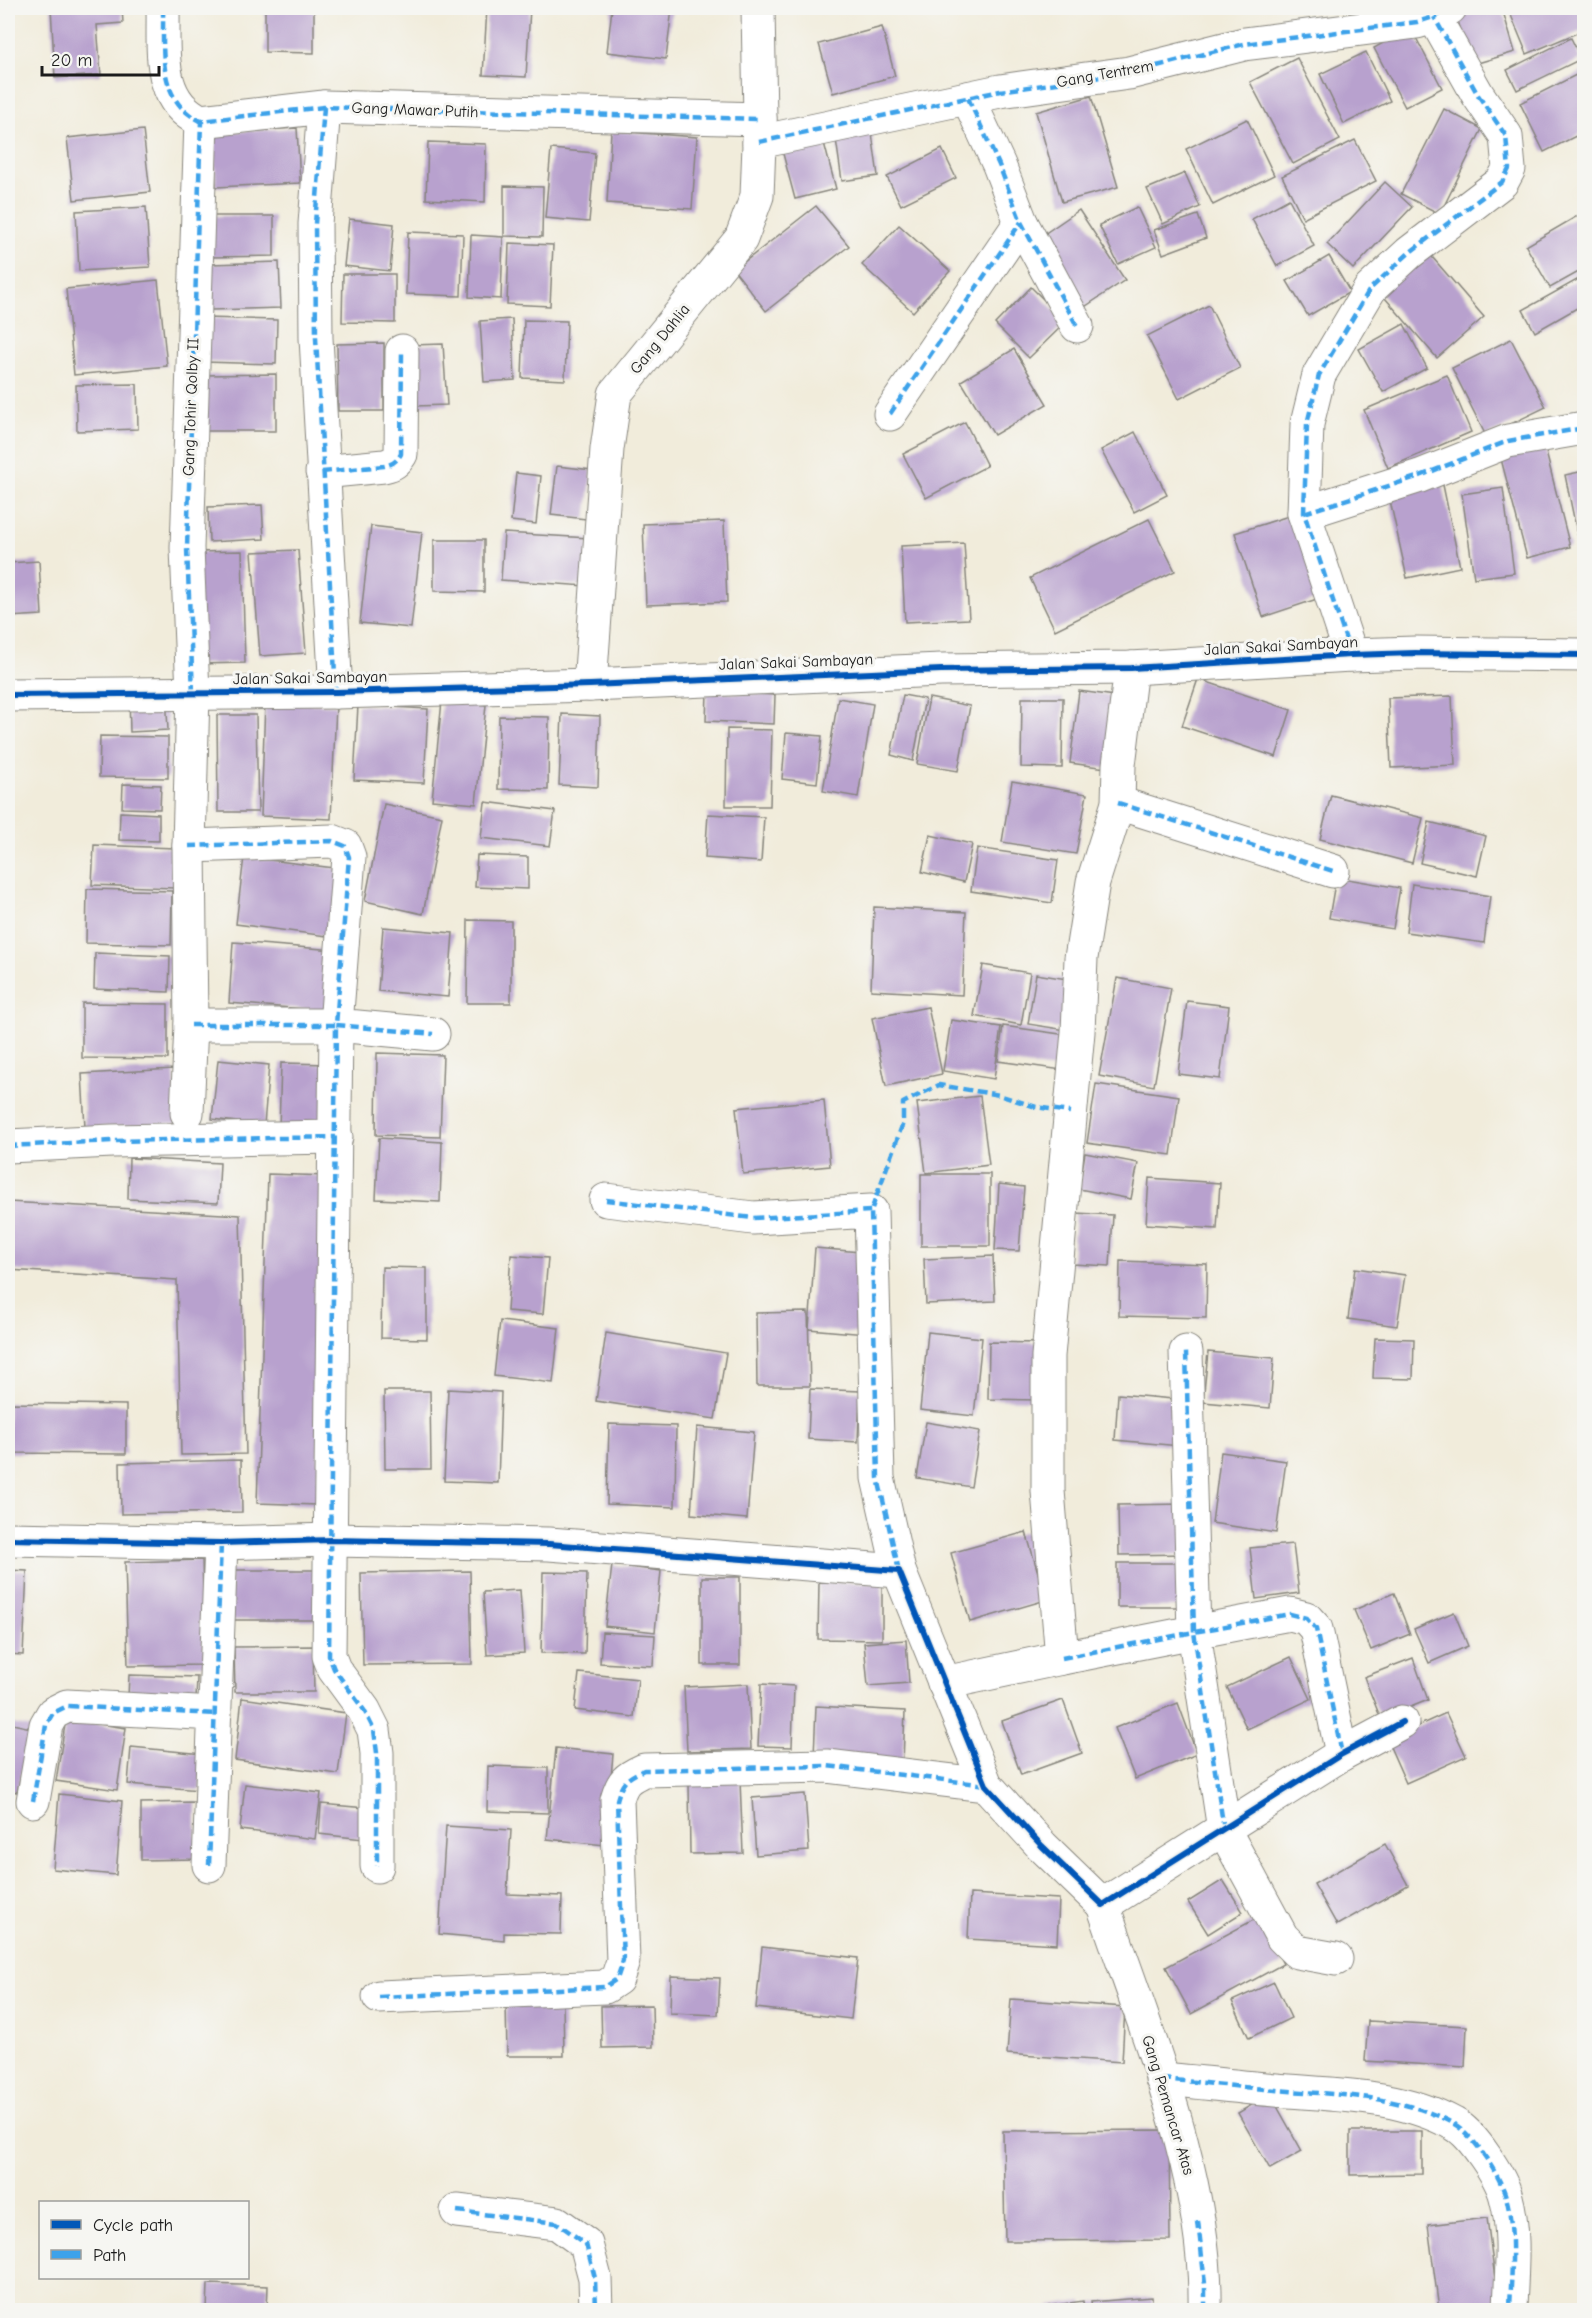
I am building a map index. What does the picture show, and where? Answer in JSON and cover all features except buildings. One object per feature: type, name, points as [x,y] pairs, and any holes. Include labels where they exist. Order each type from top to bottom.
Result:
[{"type":"street","points":[[163,8],[165,66],[170,92],[181,109],[201,121]]},
{"type":"street","name":"Gang Dahlia","points":[[590,685],[607,449],[615,394],[741,239],[757,196],[758,8]]},
{"type":"street","points":[[1351,655],[1305,513],[1307,424],[1319,375],[1370,289],[1409,253],[1502,182],[1509,169],[1506,136],[1478,95],[1442,12]]},
{"type":"street","name":"Gang Tentrem","points":[[759,131],[1000,91],[1129,73],[1244,44],[1416,22],[1442,12]]},
{"type":"street","points":[[968,98],[999,165],[1021,222],[1077,326]]},
{"type":"street","points":[[324,108],[315,224],[316,338],[336,692]]},
{"type":"street","name":"Gang Mawar Putih","points":[[201,121],[324,108],[759,131]]},
{"type":"street","name":"Gang Tohir Qolby II","points":[[187,1113],[191,1025],[189,846],[193,693],[188,536],[201,121]]},
{"type":"street","points":[[890,414],[1021,222]]},
{"type":"street","points":[[322,472],[384,466],[393,464],[398,459],[401,454],[402,351]]},
{"type":"street","points":[[1305,513],[1420,476],[1508,441],[1584,428]]},
{"type":"street","name":"Jalan Sakai Sambayan","points":[[8,694],[336,692],[590,685],[940,670],[1131,668],[1415,653],[1584,655]]},
{"type":"street","points":[[1062,1658],[1048,1491],[1048,1356],[1078,1032],[1081,958],[1093,882],[1118,803],[1119,765],[1131,668]]},
{"type":"street","points":[[1118,803],[1333,871]]},
{"type":"street","points":[[189,846],[332,841],[345,846],[349,857],[336,1025],[329,1656],[334,1669],[364,1710],[374,1730],[377,1753],[377,1866]]},
{"type":"street","points":[[191,1025],[336,1025],[433,1034]]},
{"type":"street","points":[[8,1146],[112,1141],[336,1137]]},
{"type":"street","points":[[606,1200],[753,1218],[871,1210],[878,1478],[899,1571],[986,1785],[1042,1846],[1102,1905],[1342,1754],[1402,1722]]},
{"type":"street","points":[[1186,1352],[1194,1632],[1224,1830],[1282,1937],[1297,1952],[1336,1959]]},
{"type":"street","points":[[8,1539],[221,1543],[332,1540],[549,1544],[899,1571]]},
{"type":"street","points":[[209,1864],[221,1543]]},
{"type":"street","points":[[944,1683],[1290,1614],[1306,1618],[1316,1629],[1342,1754]]},
{"type":"street","points":[[33,1801],[46,1725],[53,1713],[67,1706],[215,1714]]},
{"type":"street","points":[[379,1997],[605,1987],[617,1979],[623,1961],[617,1800],[621,1785],[632,1775],[644,1770],[827,1766],[986,1785]]},
{"type":"street","name":"Gang Pemancar Atas","points":[[1102,1905],[1162,2079],[1190,2176],[1205,2284],[1205,2310]]},
{"type":"street","points":[[1162,2079],[1343,2095],[1420,2108],[1456,2125],[1481,2150],[1506,2196],[1512,2235],[1510,2310]]},
{"type":"street","points":[[457,2211],[557,2223],[586,2244],[595,2278],[596,2310]]},
{"type":"marked path","points":[[163,8],[164,56],[169,87],[176,101],[186,112],[201,121],[324,107],[760,119]]},
{"type":"marked path","points":[[759,142],[1000,91],[1129,73],[1244,44],[1417,22],[1434,17],[1450,8]]},
{"type":"marked path","points":[[1351,655],[1304,513],[1307,424],[1319,375],[1370,289],[1409,253],[1502,182],[1509,169],[1506,136],[1478,95],[1434,17]]},
{"type":"marked path","points":[[968,98],[999,165],[1021,222],[1077,326]]},
{"type":"marked path","points":[[324,107],[315,224],[316,338],[336,692]]},
{"type":"marked path","points":[[193,693],[187,548],[201,121]]},
{"type":"marked path","points":[[890,414],[1021,222]]},
{"type":"marked path","points":[[322,472],[384,466],[394,462],[401,454],[402,351]]},
{"type":"marked path","points":[[1304,513],[1420,476],[1508,441],[1584,428]]},
{"type":"marked path","points":[[1118,803],[1333,871]]},
{"type":"marked path","points":[[189,846],[332,841],[345,846],[349,857],[336,1025],[433,1034]]},
{"type":"marked path","points":[[191,1025],[336,1025],[329,1656],[334,1669],[364,1710],[374,1730],[377,1753],[377,1866]]},
{"type":"marked path","points":[[899,1571],[878,1478],[871,1211],[903,1123],[903,1103],[939,1085],[999,1095],[1036,1107],[1070,1112]]},
{"type":"marked path","points":[[8,1146],[112,1141],[336,1137]]},
{"type":"marked path","points":[[606,1200],[753,1218],[871,1211]]},
{"type":"marked path","points":[[1062,1658],[1194,1632],[1186,1352]]},
{"type":"marked path","points":[[209,1865],[221,1543]]},
{"type":"marked path","points":[[1224,1830],[1194,1632],[1290,1614],[1306,1618],[1316,1629],[1342,1754],[1345,1752]]},
{"type":"marked path","points":[[33,1801],[46,1725],[53,1713],[67,1706],[215,1714]]},
{"type":"marked path","points":[[379,1997],[605,1987],[617,1979],[623,1961],[617,1800],[626,1781],[644,1770],[827,1766],[986,1785]]},
{"type":"marked path","points":[[1162,2079],[1390,2101],[1433,2114],[1454,2124],[1469,2136],[1485,2156],[1506,2197],[1512,2239],[1510,2310]]},
{"type":"marked path","points":[[457,2211],[557,2223],[586,2244],[595,2278],[596,2310]]},
{"type":"marked path","points":[[1198,2221],[1205,2284],[1205,2310]]},
{"type":"cycle path","points":[[8,695],[336,692],[590,685],[941,670],[1131,668],[1415,653],[1584,655]]},
{"type":"cycle path","points":[[8,1539],[221,1543],[332,1540],[549,1544],[899,1571],[986,1785],[1042,1846],[1103,1905],[1342,1754],[1402,1722]]}]
